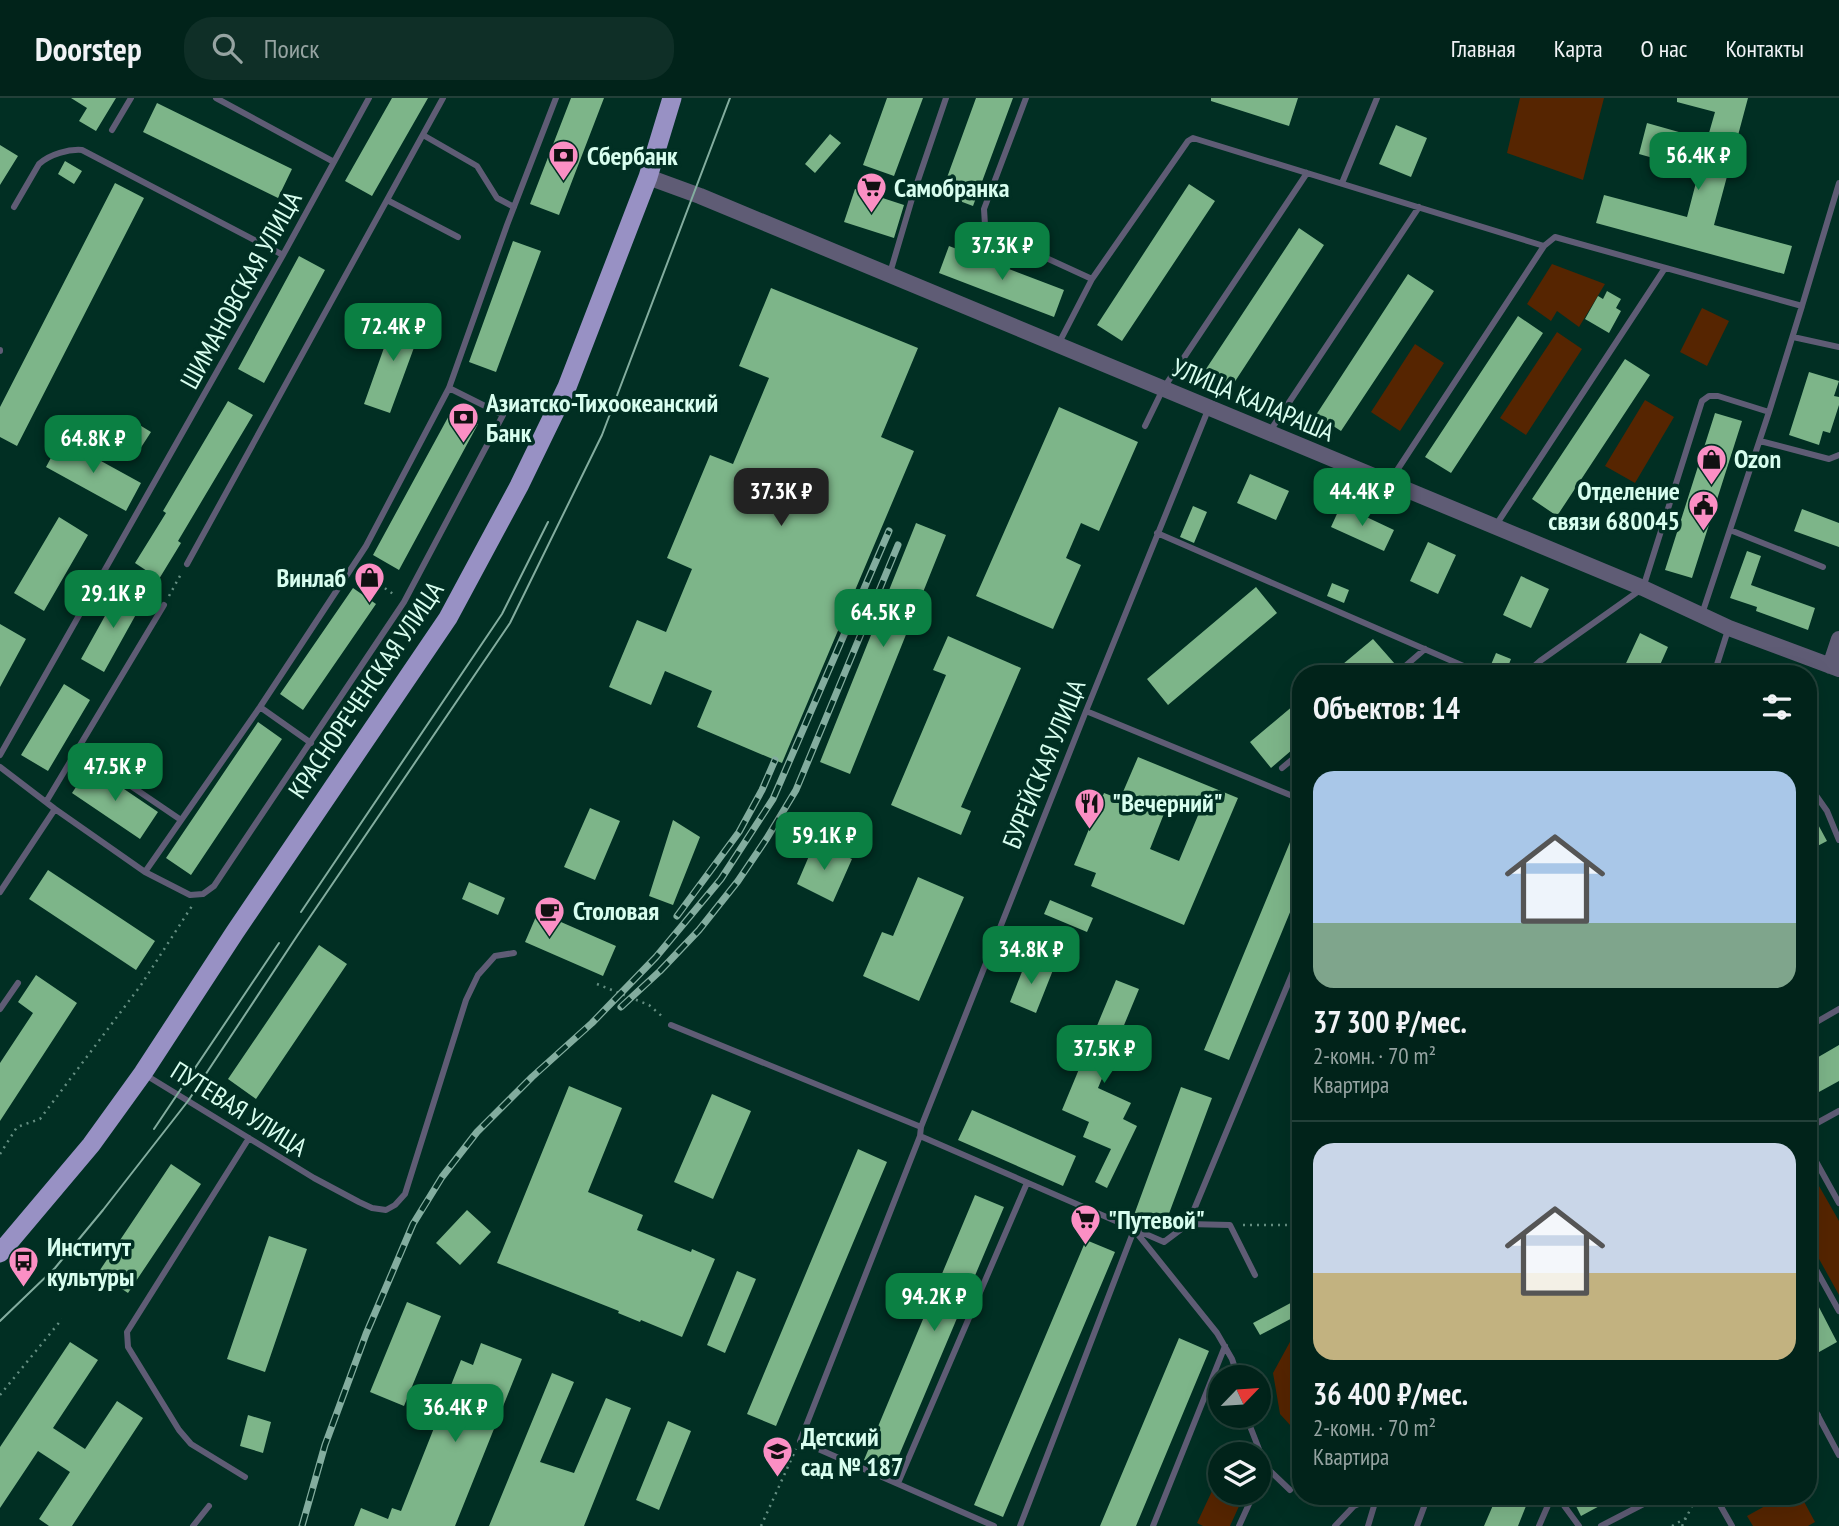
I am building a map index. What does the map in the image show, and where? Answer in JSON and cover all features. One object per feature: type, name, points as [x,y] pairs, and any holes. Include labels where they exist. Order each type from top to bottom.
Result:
[{"type":"main road","name":"КРАСНОРЕЧЕНСКАЯ УЛИЦА","points":[[0,1253],[91,1145],[143,1073],[243,920],[449,618],[519,486],[567,387],[648,177],[672,98]]},
{"type":"street","name":"УЛИЦА КАЛАРАША","points":[[648,177],[1643,588],[1729,628],[1834,668]]},
{"type":"street","points":[[1834,668],[1839,639]]},
{"type":"lane","points":[[113,130],[131,98]]},
{"type":"lane","points":[[216,98],[334,162]]},
{"type":"lane","name":"ШИМАНОВСКАЯ УЛИЦА","points":[[0,755],[369,98]]},
{"type":"lane","points":[[187,564],[443,98]]},
{"type":"lane","points":[[145,872],[260,707],[366,547],[449,388],[556,98]]},
{"type":"lane","points":[[889,275],[946,98]]},
{"type":"lane","points":[[1026,98],[984,209],[985,225],[994,234],[1092,279]]},
{"type":"lane","points":[[1342,183],[1377,98]]},
{"type":"lane","points":[[423,135],[477,166],[497,198],[514,206]]},
{"type":"lane","points":[[1058,345],[1092,279],[1190,139],[1196,138],[1544,246]]},
{"type":"lane","points":[[14,207],[43,160],[78,150],[283,255]]},
{"type":"lane","points":[[1145,426],[1163,389],[1307,173]]},
{"type":"lane","points":[[1701,615],[1760,441],[1839,183]]},
{"type":"lane","points":[[387,200],[458,237]]},
{"type":"lane","points":[[1269,432],[1419,207]]},
{"type":"lane","points":[[1829,215],[1839,218]]},
{"type":"lane","points":[[1389,483],[1544,246],[1555,237],[1802,306]]},
{"type":"lane","points":[[1495,527],[1665,268]]},
{"type":"lane","points":[[1793,337],[1839,347]]},
{"type":"lane","points":[[0,767],[145,872],[190,895],[202,894],[214,886],[404,601],[503,415],[449,388]]},
{"type":"lane","points":[[1535,665],[1643,588],[1702,401],[1709,396],[1718,396],[1769,412]]},
{"type":"lane","name":"БУРЕЙСКАЯ УЛИЦА","points":[[800,1441],[920,1136],[921,1127],[1209,408]]},
{"type":"lane","points":[[1760,441],[1829,458],[1839,455]]},
{"type":"lane","points":[[1730,530],[1823,567]]},
{"type":"lane","points":[[1157,533],[1461,665]]},
{"type":"lane","points":[[46,802],[164,605]]},
{"type":"lane","points":[[1717,665],[1729,628]]},
{"type":"lane","points":[[1406,665],[1425,649]]},
{"type":"lane","points":[[260,707],[311,743]]},
{"type":"lane","points":[[1086,711],[1292,796]]},
{"type":"lane","points":[[78,750],[181,820]]},
{"type":"lane","points":[[1282,768],[1292,760]]},
{"type":"lane","points":[[1817,797],[1827,811],[1839,839]]},
{"type":"lane","points":[[0,892],[55,809]]},
{"type":"lane","name":"ПУТЕВАЯ УЛИЦА","points":[[143,1073],[314,1178],[372,1208],[386,1210],[405,1194],[466,1000],[478,975],[495,956],[514,953]]},
{"type":"lane","points":[[920,1136],[1164,1242],[1188,1224],[1292,973]]},
{"type":"lane","points":[[0,1009],[18,983]]},
{"type":"lane","points":[[1817,1022],[1839,1009]]},
{"type":"lane","points":[[671,1026],[921,1127]]},
{"type":"lane","points":[[1817,1123],[1839,1111]]},
{"type":"lane","points":[[245,1477],[186,1439],[128,1347],[127,1332],[249,1138]]},
{"type":"lane","points":[[1817,1163],[1839,1203]]},
{"type":"lane","points":[[898,1483],[1027,1183]]},
{"type":"lane","points":[[1188,1224],[1230,1225],[1255,1275]]},
{"type":"lane","points":[[1134,1230],[1225,1346],[1235,1365]]},
{"type":"lane","points":[[1020,1526],[1134,1230]]},
{"type":"lane","points":[[1817,1271],[1839,1311]]},
{"type":"lane","points":[[1153,1526],[1225,1346]]},
{"type":"lane","points":[[1818,1415],[1839,1455]]},
{"type":"lane","points":[[800,1441],[994,1526]]},
{"type":"lane","points":[[1271,1472],[1290,1490]]},
{"type":"lane","points":[[1239,1526],[1249,1505]]},
{"type":"lane","points":[[1335,1526],[1356,1505]]},
{"type":"lane","points":[[1368,1526],[1374,1505]]},
{"type":"lane","points":[[1417,1526],[1425,1505]]},
{"type":"lane","points":[[1539,1526],[1550,1505]]},
{"type":"lane","points":[[1562,1505],[1579,1526]]},
{"type":"lane","points":[[1601,1526],[1642,1505]]},
{"type":"lane","points":[[1720,1505],[1732,1526]]},
{"type":"lane","points":[[193,1526],[209,1506]]},
{"type":"path","points":[[164,605],[187,564]]},
{"type":"path","points":[[353,566],[404,601]]},
{"type":"path","points":[[0,1154],[17,1127],[40,1119],[141,985],[196,899]]},
{"type":"path","points":[[597,984],[649,1005],[671,1026]]},
{"type":"path","points":[[1230,1225],[1292,1225]]},
{"type":"path","points":[[0,1395],[62,1319]]},
{"type":"path","points":[[761,1526],[800,1441]]},
{"type":"path","points":[[1682,1526],[1692,1505]]},
{"type":"path","points":[[1672,1526],[1686,1518]]},
{"type":"shaded area","points":[[1520,98],[1604,98],[1583,180],[1507,153]]},
{"type":"shaded area","points":[[1552,264],[1605,284],[1579,327],[1557,311],[1551,321],[1527,304]]},
{"type":"shaded area","points":[[1702,308],[1729,321],[1707,366],[1680,352]]},
{"type":"shaded area","points":[[1557,332],[1582,349],[1526,435],[1500,418]]},
{"type":"shaded area","points":[[1415,344],[1444,363],[1400,431],[1371,412]]},
{"type":"shaded area","points":[[1645,400],[1674,417],[1635,483],[1605,466]]},
{"type":"shaded area","points":[[1817,1182],[1839,1221],[1839,1295],[1817,1255]]},
{"type":"shaded area","points":[[1291,1340],[1292,1427],[1280,1414],[1273,1373]]},
{"type":"shaded area","points":[[1208,1500],[1208,1505],[1240,1505],[1230,1526],[1203,1526],[1197,1523]]},
{"type":"shaded area","points":[[1767,1505],[1806,1505],[1815,1522],[1808,1526],[1753,1526],[1747,1516]]},
{"type":"building","points":[[71,98],[116,98],[96,131],[79,121],[87,108]]},
{"type":"building","points":[[392,98],[428,98],[372,196],[345,181]]},
{"type":"building","points":[[571,98],[604,98],[559,215],[530,204]]},
{"type":"building","points":[[887,98],[923,98],[894,176],[863,165]]},
{"type":"building","points":[[976,98],[1013,98],[973,206],[941,194]]},
{"type":"building","points":[[1211,98],[1298,98],[1289,126],[1211,101]]},
{"type":"building","points":[[1677,98],[1748,98],[1714,225],[1792,246],[1784,274],[1596,223],[1604,195],[1687,217],[1699,171],[1639,154],[1647,123],[1707,140],[1715,112],[1677,102]]},
{"type":"building","points":[[157,103],[292,169],[278,198],[143,132]]},
{"type":"building","points":[[1396,125],[1427,138],[1411,177],[1379,164]]},
{"type":"building","points":[[830,134],[841,143],[815,173],[805,164]]},
{"type":"building","points":[[0,145],[18,156],[0,185]]},
{"type":"building","points":[[65,161],[82,171],[74,184],[58,174]]},
{"type":"building","points":[[115,183],[144,198],[17,446],[0,437],[0,407]]},
{"type":"building","points":[[1189,184],[1215,201],[1122,341],[1097,325]]},
{"type":"building","points":[[855,189],[904,205],[894,238],[844,222]]},
{"type":"building","points":[[1299,228],[1324,245],[1232,386],[1206,369]]},
{"type":"building","points":[[513,241],[541,251],[496,372],[469,362]]},
{"type":"building","points":[[949,246],[1064,290],[1054,317],[939,273]]},
{"type":"building","points":[[299,256],[325,270],[264,383],[238,369]]},
{"type":"building","points":[[1408,274],[1434,291],[1341,431],[1316,415]]},
{"type":"building","points":[[771,288],[918,348],[881,437],[914,451],[782,763],[697,727],[712,691],[665,671],[651,705],[609,687],[637,620],[666,632],[692,569],[667,558],[710,455],[733,464],[769,378],[739,366]]},
{"type":"building","points":[[1607,291],[1621,299],[1616,308],[1621,311],[1609,333],[1585,319],[1598,296],[1603,299]]},
{"type":"building","points":[[396,314],[423,323],[390,413],[364,404]]},
{"type":"building","points":[[1518,316],[1543,333],[1451,473],[1425,457]]},
{"type":"building","points":[[1625,359],[1650,375],[1557,516],[1532,499]]},
{"type":"building","points":[[1809,372],[1839,381],[1834,396],[1839,397],[1839,405],[1830,433],[1823,431],[1819,445],[1789,435]]},
{"type":"building","points":[[228,401],[253,415],[178,541],[181,543],[159,579],[135,563]]},
{"type":"building","points":[[1059,407],[1138,442],[1099,531],[1081,523],[1066,558],[1081,565],[1053,629],[976,596]]},
{"type":"building","points":[[452,410],[478,424],[399,570],[373,555]]},
{"type":"building","points":[[1715,413],[1742,421],[1692,578],[1665,570]]},
{"type":"building","points":[[133,421],[151,432],[140,449],[123,439]]},
{"type":"building","points":[[61,439],[141,483],[126,511],[46,467]]},
{"type":"building","points":[[1250,474],[1289,491],[1276,520],[1237,503]]},
{"type":"building","points":[[1341,505],[1394,530],[1384,551],[1331,527]]},
{"type":"building","points":[[1193,506],[1207,512],[1194,543],[1180,537]]},
{"type":"building","points":[[1802,509],[1839,523],[1839,547],[1794,531]]},
{"type":"building","points":[[59,517],[88,535],[44,611],[14,593]]},
{"type":"building","points":[[916,523],[946,535],[850,774],[820,762]]},
{"type":"building","points":[[1428,542],[1456,555],[1438,594],[1410,581]]},
{"type":"building","points":[[1747,551],[1761,556],[1751,585],[1815,608],[1808,630],[1756,611],[1757,607],[1730,598]]},
{"type":"building","points":[[1521,576],[1549,589],[1531,628],[1503,615]]},
{"type":"building","points":[[1332,583],[1349,590],[1344,603],[1327,596]]},
{"type":"building","points":[[121,587],[144,600],[104,672],[81,659]]},
{"type":"building","points":[[1256,587],[1277,613],[1168,705],[1147,679]]},
{"type":"building","points":[[353,588],[376,604],[303,710],[280,694]]},
{"type":"building","points":[[0,624],[26,639],[0,687]]},
{"type":"building","points":[[1640,633],[1668,647],[1660,665],[1625,665]]},
{"type":"building","points":[[948,636],[1021,668],[961,807],[971,811],[961,835],[891,805],[946,675],[933,670]]},
{"type":"building","points":[[1373,639],[1395,664],[1394,665],[1342,665]]},
{"type":"building","points":[[1496,653],[1511,659],[1509,665],[1491,665]]},
{"type":"building","points":[[64,684],[90,700],[48,771],[21,755]]},
{"type":"building","points":[[1292,707],[1292,750],[1271,768],[1250,742]]},
{"type":"building","points":[[258,722],[282,739],[191,875],[166,858]]},
{"type":"building","points":[[1138,757],[1238,798],[1184,925],[1091,886],[1096,873],[1074,865],[1104,793],[1120,799]],"holes":[[[1169,801],[1199,813],[1179,861],[1150,849]]]},
{"type":"building","points":[[90,766],[158,812],[140,839],[72,793]]},
{"type":"building","points":[[590,808],[620,821],[595,880],[564,867]]},
{"type":"building","points":[[673,820],[700,837],[673,905],[649,896]]},
{"type":"building","points":[[1817,823],[1827,841],[1817,846]]},
{"type":"building","points":[[1292,837],[1292,907],[1229,1060],[1204,1050]]},
{"type":"building","points":[[815,842],[852,859],[833,902],[797,884]]},
{"type":"building","points":[[48,870],[155,941],[136,970],[29,899]]},
{"type":"building","points":[[918,877],[964,897],[919,1001],[863,976],[882,932],[893,936]]},
{"type":"building","points":[[469,882],[505,898],[498,915],[462,899]]},
{"type":"building","points":[[1050,900],[1093,918],[1087,932],[1044,914]]},
{"type":"building","points":[[538,912],[616,946],[603,976],[525,942]]},
{"type":"building","points":[[319,945],[347,964],[256,1099],[228,1079]]},
{"type":"building","points":[[1027,959],[1053,970],[1036,1013],[1010,1002]]},
{"type":"building","points":[[36,975],[77,1003],[0,1121],[0,1063],[33,1013],[18,1002]]},
{"type":"building","points":[[1116,980],[1139,989],[1098,1088],[1131,1103],[1123,1119],[1137,1126],[1107,1188],[1095,1182],[1111,1149],[1083,1137],[1089,1122],[1062,1110]]},
{"type":"building","points":[[1839,1045],[1839,1081],[1817,1093],[1817,1058]]},
{"type":"building","points":[[569,1086],[622,1108],[588,1192],[643,1215],[637,1230],[715,1259],[682,1337],[497,1263]]},
{"type":"building","points":[[1181,1087],[1212,1098],[1164,1227],[1134,1215]]},
{"type":"building","points":[[712,1094],[751,1111],[713,1199],[674,1182]]},
{"type":"building","points":[[972,1110],[1076,1156],[1063,1186],[958,1140]]},
{"type":"building","points":[[858,1149],[887,1162],[776,1426],[747,1414]]},
{"type":"building","points":[[171,1164],[201,1184],[128,1293],[98,1273]]},
{"type":"building","points":[[975,1195],[1004,1207],[892,1472],[864,1460]]},
{"type":"building","points":[[467,1210],[491,1232],[460,1265],[436,1243]]},
{"type":"building","points":[[269,1236],[307,1249],[265,1372],[227,1359]]},
{"type":"building","points":[[1086,1240],[1115,1252],[1003,1517],[974,1505]]},
{"type":"building","points":[[737,1271],[756,1279],[725,1353],[707,1345]]},
{"type":"building","points":[[407,1302],[441,1316],[404,1406],[370,1392]]},
{"type":"building","points":[[1292,1302],[1292,1318],[1260,1335],[1253,1323]]},
{"type":"building","points":[[1817,1303],[1837,1342],[1817,1353]]},
{"type":"building","points":[[1179,1338],[1209,1351],[1136,1526],[1100,1526]]},
{"type":"building","points":[[70,1342],[98,1360],[53,1428],[85,1449],[117,1401],[143,1418],[72,1526],[49,1526],[39,1519],[70,1472],[38,1451],[0,1508],[0,1447]]},
{"type":"building","points":[[481,1343],[522,1359],[455,1526],[354,1526],[361,1508],[388,1519],[392,1508],[401,1511],[461,1360],[473,1365]]},
{"type":"building","points":[[552,1373],[574,1382],[540,1462],[574,1473],[606,1398],[631,1408],[584,1526],[489,1526]]},
{"type":"building","points":[[248,1415],[271,1422],[263,1453],[240,1446]]},
{"type":"building","points":[[668,1421],[691,1431],[659,1510],[636,1500]]},
{"type":"building","points":[[1493,1505],[1526,1505],[1518,1526],[1484,1526]]},
{"type":"building","points":[[1576,1505],[1601,1505],[1581,1516]]},
{"type":"tram line","points":[[0,1321],[55,1268],[188,1101],[510,623],[602,435],[730,98]]},
{"type":"tram line","points":[[301,912],[502,614],[548,522]]},
{"type":"tram line","points":[[154,1129],[279,943]]},
{"type":"railway","points":[[302,1526],[325,1445],[366,1334],[413,1224],[442,1177],[477,1132],[592,1023],[656,957],[721,879],[773,799],[889,531]]},
{"type":"railway","points":[[621,1007],[699,930],[738,881],[796,790],[898,545]]},
{"type":"railway","points":[[677,916],[739,832],[775,760]]},
{"type":"place","name":"Сбербанк","points":[[564,183]]},
{"type":"place","name":"Самобранка","points":[[871,215]]},
{"type":"place","name":"Азиатско-Тихоокеанский Банк","points":[[463,445]]},
{"type":"place","name":"Ozon","points":[[1711,486]]},
{"type":"place","name":"Отделение связи 680045","points":[[1703,533]]},
{"type":"place","name":"Винлаб","points":[[369,605]]},
{"type":"place","name":"\"Вечерний\"","points":[[1089,830]]},
{"type":"place","name":"Столовая","points":[[550,938]]},
{"type":"place","name":"\"Путевой\"","points":[[1085,1247]]},
{"type":"place","name":"Институт культуры","points":[[24,1289]]},
{"type":"place","name":"Детский сад № 187","points":[[778,1479]]}]
